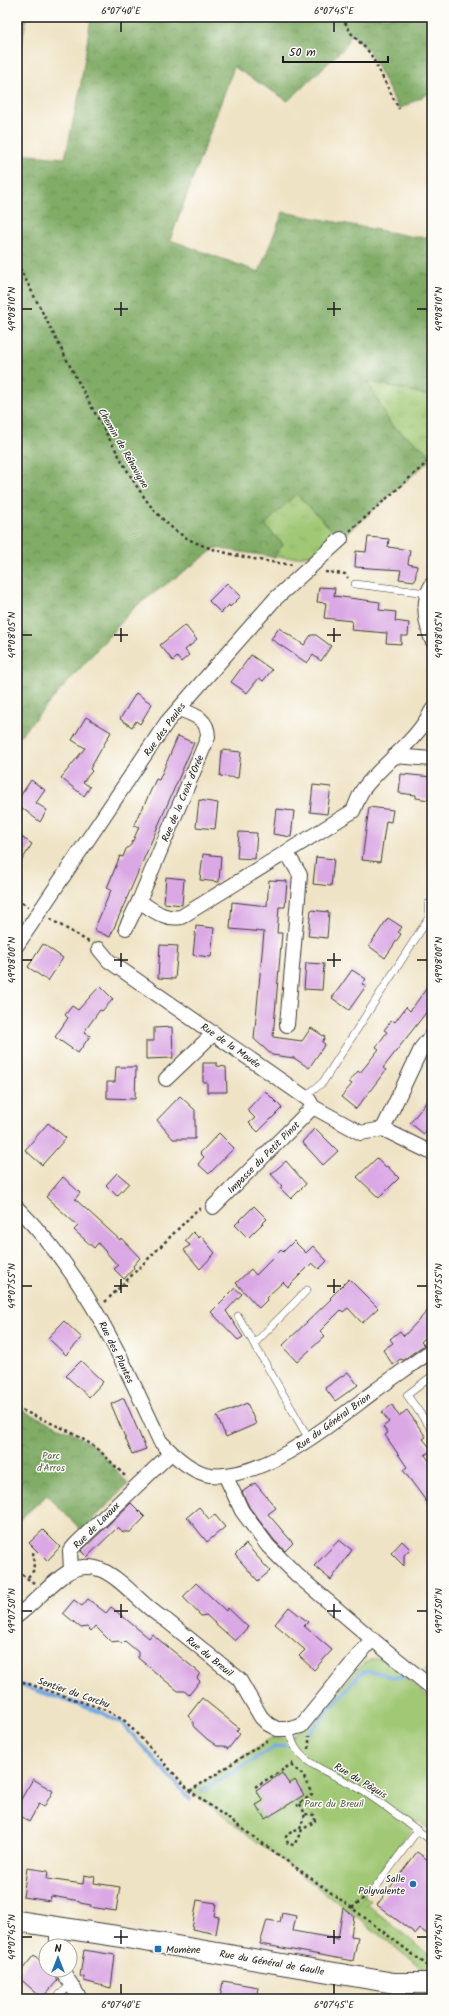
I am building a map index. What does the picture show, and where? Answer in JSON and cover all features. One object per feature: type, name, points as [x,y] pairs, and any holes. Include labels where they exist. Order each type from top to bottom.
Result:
[{"type":"street","name":"Rue des Paules","points":[[17,945],[167,722],[275,599],[341,539]]},
{"type":"street","points":[[430,588],[425,615],[432,640]]},
{"type":"street","name":"Rue de la Croix d'Orée","points":[[126,928],[139,901],[208,738],[208,728],[202,720],[179,709]]},
{"type":"street","points":[[139,901],[162,916],[172,919],[181,918],[288,853],[353,811],[363,789],[415,734],[432,710]]},
{"type":"street","points":[[394,756],[432,759]]},
{"type":"street","points":[[288,853],[300,875],[288,1025]]},
{"type":"street","name":"Rue de la Mouée","points":[[99,949],[115,965],[214,1033],[309,1102],[360,1133],[383,1129]]},
{"type":"street","points":[[166,1079],[214,1033]]},
{"type":"street","points":[[432,1035],[422,1047],[383,1129],[432,1153]]},
{"type":"street","name":"Impasse du Petit Pinot","points":[[213,1207],[309,1102]]},
{"type":"street","name":"Rue des Plantes","points":[[17,1208],[57,1252],[94,1308],[112,1338],[160,1441],[171,1453],[191,1467],[208,1475],[226,1475]]},
{"type":"street","name":"Rue du Général Brion","points":[[226,1475],[249,1470],[298,1447],[432,1350]]},
{"type":"street","name":"Rue de Lavaux","points":[[71,1570],[70,1552],[76,1544],[171,1453]]},
{"type":"street","points":[[226,1475],[242,1511],[268,1546],[298,1575],[372,1639],[432,1688]]},
{"type":"street","name":"Rue du Breuil","points":[[71,1570],[90,1567],[111,1573],[155,1614],[166,1620],[239,1679],[262,1717],[268,1724],[284,1729]]},
{"type":"street","points":[[17,1616],[71,1570]]},
{"type":"street","points":[[284,1729],[301,1726],[309,1718],[372,1639]]},
{"type":"street","name":"Rue du Général de Gaulle","points":[[17,1921],[57,1926],[394,1983],[432,1983]]},
{"type":"street","points":[[57,1926],[57,1938]]},
{"type":"street","points":[[66,1978],[80,1999]]},
{"type":"lane","points":[[355,584],[430,588]]},
{"type":"lane","points":[[309,1102],[428,919],[428,904]]},
{"type":"lane","points":[[254,1344],[307,1290]]},
{"type":"lane","points":[[238,1316],[310,1439]]},
{"type":"lane","points":[[432,1376],[407,1395],[432,1430]]},
{"type":"lane","name":"Rue du Pâquis","points":[[284,1729],[294,1748],[312,1764],[361,1790],[432,1841]]},
{"type":"lane","points":[[373,1891],[418,1830]]},
{"type":"lane","points":[[54,1999],[70,1986]]},
{"type":"path","points":[[342,17],[351,33],[370,53],[399,109]]},
{"type":"path","name":"Chemin de Réhavigne","points":[[17,263],[91,406],[141,494],[164,522],[186,538],[211,547],[272,562],[345,574],[355,584]]},
{"type":"path","points":[[341,539],[432,458]]},
{"type":"path","points":[[38,914],[71,930],[99,949]]},
{"type":"path","points":[[94,1308],[105,1302],[198,1209],[213,1207]]},
{"type":"path","points":[[17,1408],[71,1432],[97,1448],[135,1486]]},
{"type":"path","points":[[28,1578],[34,1570],[33,1550]]},
{"type":"path","points":[[17,1572],[34,1583]]},
{"type":"path","name":"Sentier du Corchu","points":[[17,1680],[106,1710],[125,1721],[190,1791],[352,1908],[432,1969]]},
{"type":"path","points":[[190,1791],[284,1729]]},
{"type":"path","points":[[308,1750],[310,1747],[309,1736]]},
{"type":"path","points":[[255,1787],[291,1766],[301,1755]]},
{"type":"path","points":[[291,1766],[302,1775],[312,1794],[298,1805],[306,1814],[314,1815],[315,1821],[301,1829],[287,1834],[286,1841],[288,1844],[292,1845],[297,1843],[301,1829],[306,1814]]},
{"type":"path","points":[[352,1908],[373,1891]]},
{"type":"green space","points":[[17,17],[27,17],[17,66]]},
{"type":"green space","points":[[91,17],[432,17],[432,92],[399,109],[370,53],[351,34],[345,47],[288,101],[234,67],[170,240],[259,272],[283,212],[415,237],[432,237],[432,396],[367,381],[391,425],[432,455],[432,458],[341,539],[296,494],[265,525],[283,545],[274,557],[216,548],[135,607],[17,739],[17,154],[65,158],[80,90]]},
{"type":"green space","points":[[367,381],[432,396],[432,455],[391,425]]},
{"type":"green space","points":[[296,494],[341,539],[309,555],[274,557],[283,544],[265,525]]},
{"type":"green space","name":"Parc d'Arros","points":[[17,1408],[71,1432],[97,1448],[128,1484],[82,1531],[47,1495],[17,1522]]},
{"type":"green space","name":"Parc du Breuil","points":[[376,1658],[386,1660],[432,1700],[432,1831],[418,1821],[365,1890],[365,1897],[349,1911],[190,1791],[271,1738],[291,1738],[364,1663]]},
{"type":"green space","points":[[365,1897],[371,1901],[368,1905],[432,1957],[432,1970],[425,1971],[349,1911]]},
{"type":"building","points":[[368,537],[389,539],[388,547],[410,550],[408,564],[417,566],[415,581],[399,579],[401,570],[355,567],[356,551],[366,552]]},
{"type":"building","points":[[227,583],[241,596],[230,607],[229,605],[221,613],[209,601]]},
{"type":"building","points":[[319,587],[335,588],[334,596],[380,602],[379,610],[396,612],[395,621],[409,623],[408,636],[401,636],[401,644],[386,643],[387,633],[351,630],[352,621],[324,618],[326,603],[317,602]]},
{"type":"building","points":[[185,625],[197,640],[185,650],[189,655],[181,662],[177,657],[173,661],[160,645]]},
{"type":"building","points":[[279,628],[304,645],[311,635],[316,635],[331,646],[321,661],[313,655],[307,663],[271,639]]},
{"type":"building","points":[[251,655],[272,670],[263,681],[259,678],[247,693],[231,682]]},
{"type":"building","points":[[136,693],[152,704],[140,724],[136,721],[132,727],[120,719]]},
{"type":"building","points":[[86,717],[111,732],[90,769],[92,771],[83,782],[90,787],[84,796],[61,778],[85,748],[72,740]]},
{"type":"building","points":[[178,736],[194,743],[110,937],[94,930],[111,890],[107,888],[120,856],[123,857],[126,849],[131,845],[139,827],[134,825],[140,811],[141,812],[156,779],[159,780]]},
{"type":"building","points":[[222,750],[241,752],[238,778],[220,776]]},
{"type":"building","points":[[401,774],[432,777],[432,797],[429,796],[429,800],[416,798],[416,795],[399,793]]},
{"type":"building","points":[[31,780],[45,790],[36,803],[47,810],[40,822],[17,804],[17,801]]},
{"type":"building","points":[[313,785],[331,787],[327,814],[310,812]]},
{"type":"building","points":[[199,800],[218,803],[215,829],[196,827]]},
{"type":"building","points":[[369,807],[393,810],[391,822],[386,821],[380,862],[362,860]]},
{"type":"building","points":[[276,809],[294,811],[291,837],[273,834]]},
{"type":"building","points":[[239,832],[257,833],[255,859],[237,858]]},
{"type":"building","points":[[17,834],[32,844],[17,868]]},
{"type":"building","points":[[203,854],[221,856],[219,882],[200,880]]},
{"type":"building","points":[[316,857],[334,859],[331,886],[313,884]]},
{"type":"building","points":[[166,877],[184,879],[182,905],[164,903]]},
{"type":"building","points":[[269,880],[287,881],[285,907],[279,907],[277,933],[282,933],[273,1037],[302,1041],[311,1028],[325,1037],[322,1042],[325,1044],[309,1068],[294,1058],[272,1055],[254,1039],[264,932],[230,929],[232,902],[267,906]]},
{"type":"building","points":[[311,910],[329,912],[327,938],[308,936]]},
{"type":"building","points":[[388,918],[402,927],[398,932],[401,934],[385,958],[369,946]]},
{"type":"building","points":[[196,926],[214,928],[211,957],[193,955]]},
{"type":"building","points":[[43,944],[63,958],[48,981],[28,967]]},
{"type":"building","points":[[160,945],[178,946],[175,979],[158,978]]},
{"type":"building","points":[[306,963],[324,964],[322,990],[304,989]]},
{"type":"building","points":[[352,970],[366,979],[362,984],[366,986],[349,1010],[332,998]]},
{"type":"building","points":[[432,981],[432,1005],[383,1068],[386,1070],[356,1109],[341,1097],[352,1084],[349,1082],[358,1071],[360,1073],[379,1049],[376,1047],[387,1032],[384,1030],[392,1020],[395,1022],[406,1007],[410,1011]]},
{"type":"building","points":[[100,986],[113,999],[102,1011],[100,1010],[84,1032],[90,1036],[78,1053],[55,1037],[68,1018],[65,1015],[72,1006],[78,1010]]},
{"type":"building","points":[[172,1027],[173,1058],[146,1059],[146,1041],[154,1041],[154,1028]]},
{"type":"building","points":[[203,1063],[217,1063],[217,1066],[226,1067],[227,1092],[207,1092],[207,1082],[203,1082]]},
{"type":"building","points":[[116,1067],[136,1067],[135,1099],[107,1098],[107,1082],[115,1082]]},
{"type":"building","points":[[265,1091],[282,1108],[258,1132],[249,1123],[255,1118],[247,1110]]},
{"type":"building","points":[[432,1095],[432,1123],[424,1134],[410,1123]]},
{"type":"building","points":[[180,1096],[195,1110],[195,1139],[173,1139],[157,1120]]},
{"type":"building","points":[[48,1123],[66,1138],[42,1165],[25,1150]]},
{"type":"building","points":[[315,1128],[338,1151],[323,1165],[302,1142]]},
{"type":"building","points":[[219,1133],[234,1148],[209,1174],[198,1164],[204,1157],[200,1153]]},
{"type":"building","points":[[377,1158],[399,1178],[379,1198],[357,1177]]},
{"type":"building","points":[[286,1161],[306,1184],[291,1199],[280,1188],[282,1186],[271,1174]]},
{"type":"building","points":[[117,1173],[129,1183],[117,1196],[106,1185]]},
{"type":"building","points":[[63,1177],[80,1193],[75,1199],[120,1240],[121,1238],[140,1258],[133,1266],[134,1268],[124,1279],[114,1269],[118,1266],[98,1243],[94,1248],[74,1230],[78,1226],[46,1197]]},
{"type":"building","points":[[254,1206],[267,1219],[248,1238],[235,1225]]},
{"type":"building","points":[[193,1232],[199,1238],[201,1236],[215,1253],[200,1269],[184,1250],[190,1245],[185,1241]]},
{"type":"building","points":[[294,1241],[306,1253],[313,1246],[327,1261],[319,1269],[312,1263],[288,1287],[283,1282],[266,1298],[267,1300],[259,1308],[236,1283],[251,1269],[256,1275],[281,1250],[283,1252]]},
{"type":"building","points":[[349,1279],[378,1308],[362,1323],[348,1308],[343,1312],[341,1310],[320,1331],[325,1336],[297,1362],[282,1346],[331,1299],[330,1298]]},
{"type":"building","points":[[235,1288],[242,1294],[226,1311],[243,1337],[238,1340],[211,1312]]},
{"type":"building","points":[[432,1306],[432,1331],[421,1342],[424,1345],[403,1360],[400,1359],[393,1365],[383,1350],[393,1343],[390,1339],[400,1331],[404,1336]]},
{"type":"building","points":[[64,1321],[82,1338],[66,1355],[48,1338]]},
{"type":"building","points":[[81,1361],[103,1382],[89,1397],[66,1376]]},
{"type":"building","points":[[348,1372],[358,1385],[335,1401],[325,1388]]},
{"type":"building","points":[[124,1398],[146,1449],[132,1454],[111,1404]]},
{"type":"building","points":[[247,1403],[256,1424],[226,1437],[217,1416]]},
{"type":"building","points":[[392,1405],[399,1416],[407,1410],[426,1437],[423,1439],[432,1450],[425,1455],[432,1465],[432,1509],[403,1470],[407,1467],[385,1435],[388,1433],[383,1427],[389,1422],[382,1412]]},
{"type":"building","points":[[255,1483],[276,1508],[268,1514],[293,1543],[285,1551],[274,1540],[249,1507],[242,1492]]},
{"type":"building","points":[[131,1503],[145,1517],[131,1532],[123,1532],[118,1527],[87,1557],[81,1551]]},
{"type":"building","points":[[199,1507],[209,1519],[215,1515],[225,1527],[207,1542],[187,1517]]},
{"type":"building","points":[[43,1530],[60,1547],[47,1561],[29,1543]]},
{"type":"building","points":[[339,1540],[352,1550],[331,1580],[314,1566]]},
{"type":"building","points":[[402,1541],[410,1549],[404,1555],[404,1566],[391,1553]]},
{"type":"building","points":[[246,1544],[270,1571],[258,1581],[235,1555]]},
{"type":"building","points":[[196,1583],[226,1611],[228,1608],[248,1627],[235,1641],[206,1615],[201,1616],[183,1597]]},
{"type":"building","points":[[88,1599],[106,1613],[111,1607],[149,1638],[152,1634],[200,1673],[197,1678],[200,1681],[189,1695],[184,1691],[178,1691],[138,1658],[138,1652],[125,1641],[122,1644],[118,1641],[111,1642],[95,1626],[91,1631],[87,1627],[81,1628],[63,1613],[74,1600],[82,1606]]},
{"type":"building","points":[[289,1607],[308,1622],[304,1626],[332,1650],[314,1670],[299,1656],[305,1650],[275,1624]]},
{"type":"building","points":[[202,1698],[239,1728],[236,1731],[240,1734],[228,1749],[224,1746],[217,1746],[193,1726],[193,1721],[188,1716]]},
{"type":"building","points":[[282,1773],[289,1784],[295,1780],[304,1795],[265,1819],[256,1805],[263,1801],[256,1790]]},
{"type":"building","points":[[33,1779],[53,1791],[44,1807],[39,1804],[29,1822],[17,1814],[17,1806]]},
{"type":"building","name":"Salle Polyvalente","points":[[417,1852],[432,1863],[432,1937],[420,1929],[416,1934],[377,1905]]},
{"type":"building","points":[[27,1868],[48,1871],[47,1879],[83,1884],[84,1875],[95,1877],[94,1883],[120,1887],[116,1911],[90,1907],[91,1905],[80,1903],[80,1901],[51,1896],[50,1901],[23,1897]]},
{"type":"building","points":[[197,1900],[216,1903],[214,1916],[219,1917],[216,1934],[192,1929]]},
{"type":"building","points":[[343,1908],[354,1916],[351,1936],[358,1937],[353,1961],[260,1944],[267,1920],[280,1922],[282,1913],[296,1916],[293,1931],[338,1939]]},
{"type":"building","points":[[84,1950],[115,1955],[111,1988],[84,1981],[84,1977],[80,1976]]},
{"type":"building","points":[[34,1955],[38,1959],[38,1978],[56,1978],[58,1980],[42,1998],[17,1976]]},
{"type":"building","points":[[223,1981],[258,1987],[256,1999],[220,1999]]},
{"type":"waterway","points":[[427,1670],[432,1674]]},
{"type":"waterway","points":[[309,1733],[360,1674],[371,1671],[393,1677],[405,1676]]},
{"type":"waterway","points":[[17,1684],[101,1712],[123,1724],[190,1799]]},
{"type":"waterway","points":[[202,1791],[273,1748],[285,1745]]},
{"type":"place","name":"Salle Polyvalente","points":[[413,1884]]},
{"type":"place","name":"Momène","points":[[158,1949]]}]
